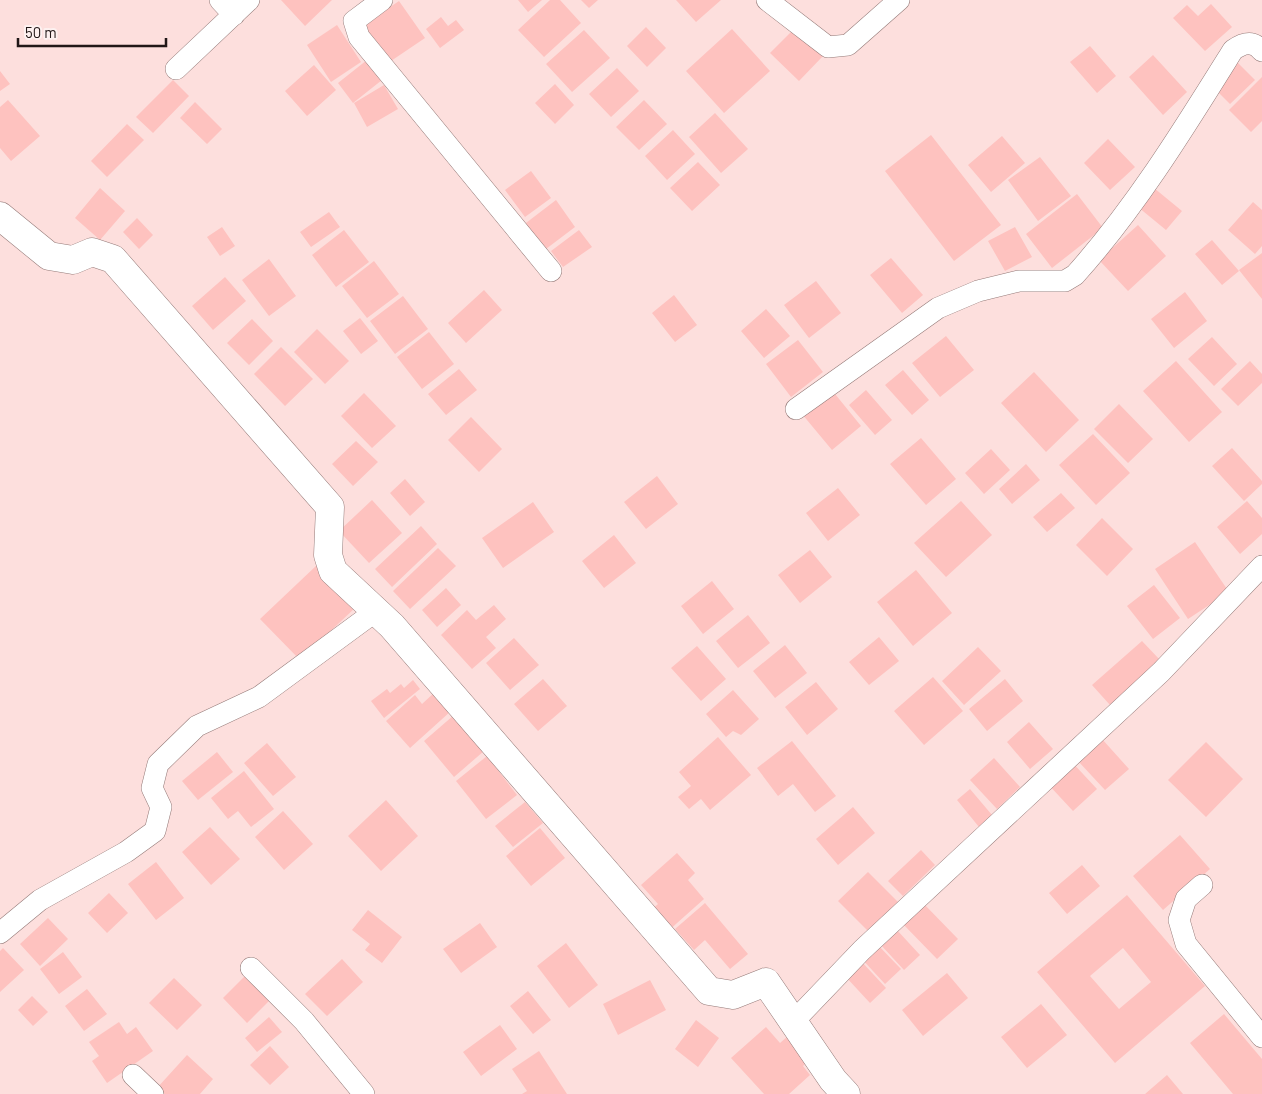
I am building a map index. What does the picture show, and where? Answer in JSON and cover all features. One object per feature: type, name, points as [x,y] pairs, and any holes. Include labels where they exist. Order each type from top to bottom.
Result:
[{"type":"street","points":[[382,0],[354,21],[359,37],[551,271]]},
{"type":"street","points":[[767,0],[828,47],[848,45],[899,0]]},
{"type":"street","points":[[176,69],[234,5]]},
{"type":"street","points":[[796,409],[938,308],[978,291],[1019,280],[1065,281],[1075,275],[1126,211],[1175,142],[1233,50],[1242,44],[1252,44],[1262,51]]},
{"type":"street","points":[[0,216],[50,256],[73,260],[92,252],[113,259],[330,507],[328,555],[333,571],[392,626],[709,991],[733,995],[766,982],[833,1080],[846,1094]]},
{"type":"street","points":[[793,1022],[862,950],[1161,672],[1262,566]]},
{"type":"street","points":[[0,933],[40,900],[126,852],[155,831],[161,807],[152,788],[158,764],[198,726],[259,697],[376,611]]},
{"type":"street","points":[[1202,885],[1186,899],[1179,920],[1186,944],[1262,1037]]},
{"type":"street","points":[[251,968],[304,1021],[364,1094]]},
{"type":"street","points":[[133,1075],[153,1094]]},
{"type":"building","points":[[281,0],[332,0],[305,26]]},
{"type":"building","points":[[518,0],[542,0],[528,12]]},
{"type":"building","points":[[550,0],[560,0],[581,23],[544,57],[518,30]]},
{"type":"building","points":[[581,0],[598,0],[589,8]]},
{"type":"building","points":[[676,0],[721,0],[696,22]]},
{"type":"building","points":[[399,1],[425,38],[388,63],[362,26]]},
{"type":"building","points":[[1211,4],[1232,27],[1205,51],[1173,18],[1187,5],[1198,16]]},
{"type":"building","points":[[441,17],[448,26],[456,20],[464,30],[440,48],[426,29]]},
{"type":"building","points":[[337,25],[361,62],[331,82],[307,45]]},
{"type":"building","points":[[646,27],[666,48],[647,67],[627,46]]},
{"type":"building","points":[[795,28],[823,56],[799,81],[770,53]]},
{"type":"building","points":[[732,29],[770,71],[724,113],[686,71]]},
{"type":"building","points":[[584,30],[610,58],[572,92],[546,64]]},
{"type":"building","points":[[1090,46],[1116,76],[1097,93],[1070,62]]},
{"type":"building","points":[[1153,55],[1187,92],[1163,115],[1129,77]]},
{"type":"building","points":[[367,60],[382,80],[353,103],[338,83]]},
{"type":"building","points":[[1237,62],[1255,80],[1230,104],[1213,87]]},
{"type":"building","points":[[314,65],[336,90],[307,116],[285,91]]},
{"type":"building","points":[[617,68],[639,91],[611,117],[589,94]]},
{"type":"building","points":[[0,71],[10,84],[0,91]]},
{"type":"building","points":[[1262,77],[1262,121],[1251,132],[1229,110]]},
{"type":"building","points":[[173,80],[189,96],[153,133],[136,117]]},
{"type":"building","points":[[555,84],[574,105],[555,124],[535,103]]},
{"type":"building","points":[[384,85],[398,109],[367,127],[354,103]]},
{"type":"building","points":[[8,100],[40,136],[11,161],[0,148],[0,107]]},
{"type":"building","points":[[644,100],[667,124],[639,150],[616,127]]},
{"type":"building","points":[[195,102],[222,129],[207,144],[180,118]]},
{"type":"building","points":[[715,113],[748,149],[721,173],[689,137]]},
{"type":"building","points":[[127,124],[144,140],[107,177],[91,161]]},
{"type":"building","points":[[673,130],[695,154],[667,180],[645,156]]},
{"type":"building","points":[[931,135],[1001,225],[954,261],[885,171]]},
{"type":"building","points":[[1002,136],[1025,163],[991,192],[968,165]]},
{"type":"building","points":[[1108,139],[1135,167],[1110,190],[1084,163]]},
{"type":"building","points":[[1040,157],[1071,196],[1038,221],[1008,180]]},
{"type":"building","points":[[698,162],[720,185],[692,211],[670,188]]},
{"type":"building","points":[[531,171],[551,198],[525,217],[505,190]]},
{"type":"building","points":[[100,188],[125,211],[100,240],[75,218]]},
{"type":"building","points":[[1154,188],[1182,211],[1166,230],[1138,207]]},
{"type":"building","points":[[1077,194],[1103,228],[1052,268],[1026,234]]},
{"type":"building","points":[[556,200],[575,227],[542,252],[522,226]]},
{"type":"building","points":[[1253,202],[1262,210],[1262,246],[1255,254],[1228,230]]},
{"type":"building","points":[[329,212],[340,227],[311,247],[300,232]]},
{"type":"building","points":[[137,218],[153,235],[139,249],[123,232]]},
{"type":"building","points":[[1138,225],[1166,256],[1128,291],[1099,260]]},
{"type":"building","points":[[222,227],[235,246],[220,256],[207,237]]},
{"type":"building","points":[[1015,227],[1032,257],[1005,271],[988,241]]},
{"type":"building","points":[[344,230],[369,262],[336,287],[312,255]]},
{"type":"building","points":[[579,230],[592,247],[563,267],[551,251]]},
{"type":"building","points":[[1212,240],[1239,271],[1222,285],[1195,254]]},
{"type":"building","points":[[1262,253],[1262,299],[1239,270]]},
{"type":"building","points":[[891,258],[923,295],[902,313],[870,275]]},
{"type":"building","points":[[269,259],[296,296],[269,316],[242,280]]},
{"type":"building","points":[[374,261],[399,294],[367,318],[342,286]]},
{"type":"building","points":[[225,277],[246,301],[213,330],[192,306]]},
{"type":"building","points":[[816,281],[841,313],[809,338],[784,305]]},
{"type":"building","points":[[484,290],[502,310],[466,343],[448,323]]},
{"type":"building","points":[[1185,292],[1207,321],[1174,348],[1151,319]]},
{"type":"building","points":[[674,295],[697,325],[675,342],[652,313]]},
{"type":"building","points":[[403,296],[428,329],[395,354],[370,321]]},
{"type":"building","points":[[766,309],[790,336],[764,358],[741,331]]},
{"type":"building","points":[[360,318],[378,341],[361,354],[343,331]]},
{"type":"building","points":[[252,319],[273,341],[249,365],[227,343]]},
{"type":"building","points":[[317,329],[349,361],[325,384],[294,352]]},
{"type":"building","points":[[429,332],[454,364],[422,389],[397,357]]},
{"type":"building","points":[[946,336],[974,370],[940,397],[912,363]]},
{"type":"building","points":[[1212,337],[1237,364],[1214,386],[1188,359]]},
{"type":"building","points":[[798,340],[823,372],[791,397],[766,364]]},
{"type":"building","points":[[281,347],[313,379],[285,406],[254,374]]},
{"type":"building","points":[[1176,361],[1222,412],[1189,442],[1143,391]]},
{"type":"building","points":[[1250,361],[1262,374],[1262,383],[1238,406],[1221,389]]},
{"type":"building","points":[[459,369],[477,390],[446,415],[428,394]]},
{"type":"building","points":[[903,370],[929,400],[912,415],[885,385]]},
{"type":"building","points":[[1034,372],[1079,420],[1046,452],[1001,403]]},
{"type":"building","points":[[831,389],[861,426],[832,450],[802,414]]},
{"type":"building","points":[[866,390],[892,420],[875,435],[849,405]]},
{"type":"building","points":[[364,393],[396,426],[372,448],[341,416]]},
{"type":"building","points":[[1119,404],[1153,439],[1128,463],[1094,429]]},
{"type":"building","points":[[471,417],[502,449],[479,472],[448,440]]},
{"type":"building","points":[[1093,434],[1130,473],[1096,505],[1059,465]]},
{"type":"building","points":[[921,438],[956,479],[926,505],[890,464]]},
{"type":"building","points":[[356,441],[378,462],[353,486],[332,464]]},
{"type":"building","points":[[1232,448],[1262,481],[1262,484],[1244,501],[1212,466]]},
{"type":"building","points":[[991,449],[1010,470],[984,494],[965,473]]},
{"type":"building","points":[[1026,464],[1040,480],[1012,504],[999,489]]},
{"type":"building","points":[[657,476],[678,504],[646,529],[624,502]]},
{"type":"building","points":[[405,479],[425,502],[410,516],[390,493]]},
{"type":"building","points":[[838,488],[860,515],[828,541],[806,513]]},
{"type":"building","points":[[1061,493],[1075,508],[1047,532],[1033,517]]},
{"type":"building","points":[[372,500],[402,533],[369,563],[339,531]]},
{"type":"building","points":[[961,501],[992,535],[946,577],[914,543]]},
{"type":"building","points":[[1247,501],[1262,518],[1262,534],[1240,554],[1217,527]]},
{"type":"building","points":[[533,502],[554,532],[503,568],[482,538]]},
{"type":"building","points":[[1102,518],[1133,549],[1107,576],[1076,545]]},
{"type":"building","points":[[421,526],[437,544],[392,587],[375,569]]},
{"type":"building","points":[[614,535],[636,563],[604,588],[582,561]]},
{"type":"building","points":[[1195,542],[1229,592],[1188,619],[1155,569]]},
{"type":"building","points":[[438,548],[456,566],[410,609],[393,591]]},
{"type":"building","points":[[810,550],[832,577],[800,603],[778,575]]},
{"type":"building","points":[[317,565],[356,607],[300,660],[260,619]]},
{"type":"building","points":[[916,570],[952,613],[913,646],[877,602]]},
{"type":"building","points":[[712,581],[734,609],[703,634],[681,606]]},
{"type":"building","points":[[1154,585],[1180,618],[1153,639],[1127,606]]},
{"type":"building","points":[[446,588],[461,605],[437,627],[422,610]]},
{"type":"building","points":[[494,605],[506,619],[486,637],[496,648],[472,669],[441,635],[467,610],[476,620]]},
{"type":"building","points":[[748,615],[770,643],[738,668],[716,641]]},
{"type":"building","points":[[879,637],[899,661],[869,685],[849,662]]},
{"type":"building","points":[[514,638],[539,665],[510,690],[486,663]]},
{"type":"building","points":[[1142,641],[1160,660],[1110,705],[1092,685]]},
{"type":"building","points":[[785,645],[807,673],[775,698],[753,671]]},
{"type":"building","points":[[697,646],[726,679],[701,701],[671,668]]},
{"type":"building","points":[[978,647],[1001,671],[964,705],[942,681]]},
{"type":"building","points":[[933,677],[963,711],[924,745],[894,711]]},
{"type":"building","points":[[543,679],[567,706],[538,731],[514,704]]},
{"type":"building","points":[[1005,679],[1023,701],[987,731],[969,709]]},
{"type":"building","points":[[413,680],[420,689],[384,718],[371,701],[387,689],[390,693],[401,684],[404,688]]},
{"type":"building","points":[[816,682],[838,709],[807,735],[785,707]]},
{"type":"building","points":[[733,690],[759,719],[741,735],[733,731],[726,737],[706,714]]},
{"type":"building","points":[[435,692],[451,711],[410,748],[386,721],[415,695],[422,704]]},
{"type":"building","points":[[454,715],[484,751],[454,777],[424,741]]},
{"type":"building","points":[[1029,722],[1053,749],[1030,769],[1007,742]]},
{"type":"building","points":[[718,737],[751,775],[710,810],[701,799],[689,809],[678,797],[691,786],[679,772]]},
{"type":"building","points":[[1102,739],[1129,769],[1105,790],[1078,761]]},
{"type":"building","points":[[792,741],[836,796],[815,812],[793,784],[778,796],[757,768]]},
{"type":"building","points":[[1206,742],[1243,779],[1206,817],[1168,780]]},
{"type":"building","points":[[267,743],[296,777],[273,796],[244,763]]},
{"type":"building","points":[[217,752],[233,772],[198,800],[182,781]]},
{"type":"building","points":[[487,756],[517,795],[486,819],[456,781]]},
{"type":"building","points":[[994,758],[1020,787],[997,809],[970,780]]},
{"type":"building","points":[[1070,760],[1097,789],[1073,811],[1046,782]]},
{"type":"building","points":[[244,771],[274,809],[251,827],[238,811],[228,819],[211,798]]},
{"type":"building","points":[[970,789],[992,815],[979,827],[957,800]]},
{"type":"building","points":[[386,800],[418,836],[381,871],[348,836]]},
{"type":"building","points":[[525,802],[543,823],[513,847],[495,826]]},
{"type":"building","points":[[853,807],[875,833],[838,865],[816,839]]},
{"type":"building","points":[[283,811],[313,844],[284,870],[255,837]]},
{"type":"building","points":[[210,827],[240,859],[211,885],[182,852]]},
{"type":"building","points":[[540,828],[565,858],[531,886],[506,856]]},
{"type":"building","points":[[1180,835],[1210,869],[1163,910],[1133,876]]},
{"type":"building","points":[[921,850],[935,865],[903,896],[888,881]]},
{"type":"building","points":[[677,853],[695,873],[688,880],[704,899],[667,932],[649,912],[658,904],[641,885]]},
{"type":"building","points":[[156,862],[184,898],[156,920],[128,884]]},
{"type":"building","points":[[1082,865],[1100,886],[1067,914],[1049,893]]},
{"type":"building","points":[[868,872],[898,902],[868,931],[838,901]]},
{"type":"building","points":[[109,893],[128,913],[107,933],[88,913]]},
{"type":"building","points":[[1127,895],[1205,986],[1115,1063],[1037,972]],"holes":[[[1123,948],[1151,982],[1119,1009],[1090,976]]]},
{"type":"building","points":[[705,903],[748,954],[730,969],[705,940],[694,950],[675,929]]},
{"type":"building","points":[[923,903],[958,939],[937,959],[902,923]]},
{"type":"building","points":[[368,910],[402,937],[382,963],[365,950],[370,944],[352,930]]},
{"type":"building","points":[[48,918],[68,939],[40,966],[20,944]]},
{"type":"building","points":[[480,923],[497,947],[461,973],[443,949]]},
{"type":"building","points":[[896,929],[920,955],[904,970],[880,944]]},
{"type":"building","points":[[566,943],[598,985],[569,1008],[537,966]]},
{"type":"building","points":[[876,943],[901,969],[885,984],[860,957]]},
{"type":"building","points":[[3,948],[24,970],[0,992],[0,951]]},
{"type":"building","points":[[63,952],[82,977],[59,994],[40,969]]},
{"type":"building","points":[[342,959],[363,982],[327,1016],[305,994]]},
{"type":"building","points":[[861,961],[886,988],[870,1003],[845,976]]},
{"type":"building","points":[[248,973],[272,998],[247,1023],[223,998]]},
{"type":"building","points":[[947,973],[968,998],[923,1036],[902,1010]]},
{"type":"building","points":[[174,978],[202,1005],[177,1030],[149,1003]]},
{"type":"building","points":[[650,980],[666,1010],[618,1035],[603,1004]]},
{"type":"building","points":[[87,989],[107,1014],[84,1031],[65,1006]]},
{"type":"building","points":[[528,991],[551,1020],[533,1034],[510,1006]]},
{"type":"building","points":[[32,996],[48,1012],[33,1026],[18,1010]]},
{"type":"building","points":[[1041,1004],[1067,1035],[1027,1068],[1001,1037]]},
{"type":"building","points":[[1224,1014],[1262,1059],[1262,1094],[1233,1094],[1190,1043]]},
{"type":"building","points":[[269,1017],[282,1032],[257,1052],[245,1038]]},
{"type":"building","points":[[696,1020],[719,1038],[698,1067],[675,1049]]},
{"type":"building","points":[[119,1022],[127,1034],[136,1027],[153,1051],[107,1083],[92,1061],[99,1056],[89,1042]]},
{"type":"building","points":[[500,1025],[517,1049],[481,1076],[463,1052]]},
{"type":"building","points":[[766,1027],[780,1043],[788,1036],[810,1059],[803,1066],[810,1075],[789,1094],[764,1094],[731,1058]]},
{"type":"building","points":[[270,1046],[289,1067],[270,1085],[250,1065]]},
{"type":"building","points":[[539,1051],[567,1094],[522,1094],[527,1091],[512,1069]]},
{"type":"building","points":[[187,1055],[213,1079],[200,1094],[164,1094],[157,1088]]},
{"type":"building","points":[[1167,1075],[1183,1094],[1145,1094]]}]
